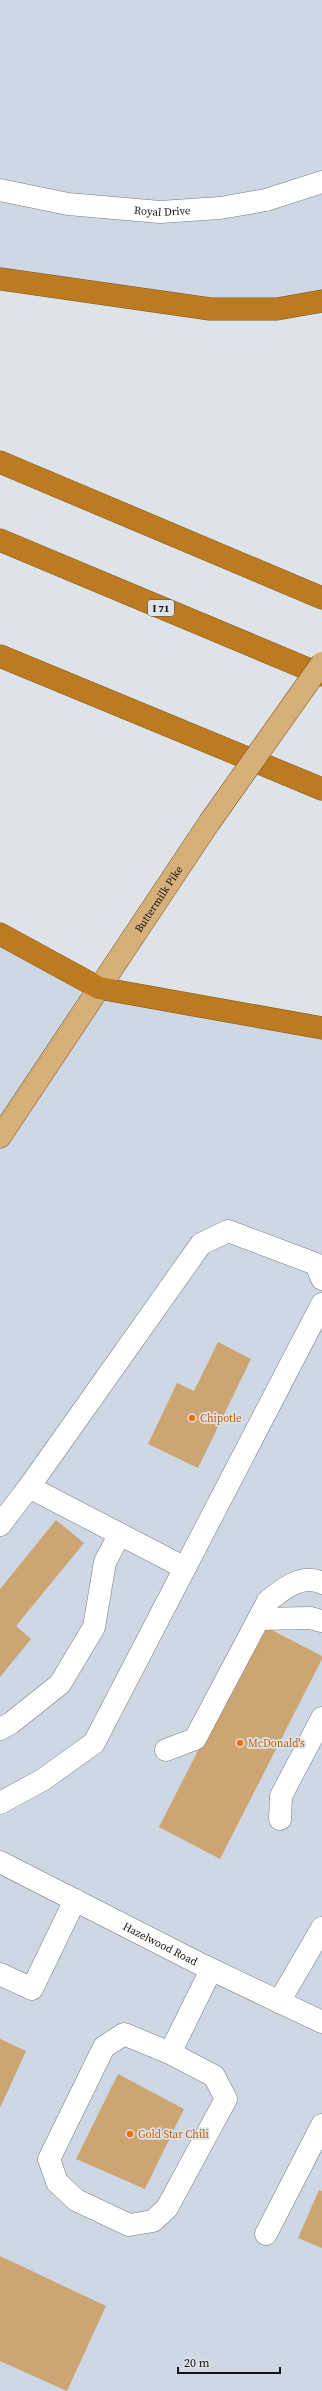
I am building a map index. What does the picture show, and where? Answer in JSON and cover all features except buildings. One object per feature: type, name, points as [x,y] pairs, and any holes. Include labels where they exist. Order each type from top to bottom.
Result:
[{"type":"highway","points":[[0,279],[210,309],[277,309],[322,302]]},
{"type":"highway","points":[[0,462],[322,598]]},
{"type":"highway","name":"I 71","points":[[0,540],[322,675]]},
{"type":"highway","points":[[0,656],[322,789]]},
{"type":"highway","points":[[0,934],[99,988],[322,1028]]},
{"type":"main road","name":"Buttermilk Pike","points":[[0,1137],[210,823],[322,663]]},
{"type":"street","name":"Royal Drive","points":[[0,190],[68,204],[160,212],[220,208],[266,200],[322,182]]},
{"type":"street","points":[[0,1525],[29,1487],[201,1244],[228,1231],[316,1264],[322,1279]]},
{"type":"street","points":[[0,1803],[44,1779],[94,1743],[322,1304]]},
{"type":"street","points":[[29,1487],[185,1568]]},
{"type":"street","points":[[0,1729],[11,1723],[60,1684],[94,1626],[105,1562],[120,1534]]},
{"type":"street","points":[[166,1750],[195,1739],[268,1601],[283,1589],[300,1580],[317,1580],[322,1583]]},
{"type":"street","points":[[259,1619],[310,1618],[322,1621]]},
{"type":"street","points":[[280,1819],[281,1796],[322,1718]]},
{"type":"street","name":"Hazelwood Road","points":[[0,1862],[211,1970],[322,2022]]},
{"type":"street","points":[[0,1974],[32,1989],[75,1900]]},
{"type":"street","points":[[279,2002],[322,1930]]},
{"type":"street","points":[[170,2053],[211,1970]]},
{"type":"street","points":[[124,2034],[170,2053],[214,2076],[226,2099],[167,2208],[153,2221],[129,2225],[76,2200],[57,2182],[49,2160],[104,2047],[124,2034]]},
{"type":"street","points":[[266,2234],[322,2125]]},
{"type":"shaded area","points":[[0,0],[322,0],[322,301],[277,309],[0,279]]},
{"type":"shaded area","points":[[0,931],[99,988],[322,1028],[322,2391],[0,2391]]},
{"type":"place","name":"Chipotle","points":[[192,1418]]},
{"type":"place","name":"McDonald's","points":[[240,1743]]},
{"type":"place","name":"Gold Star Chili","points":[[130,2134]]}]
